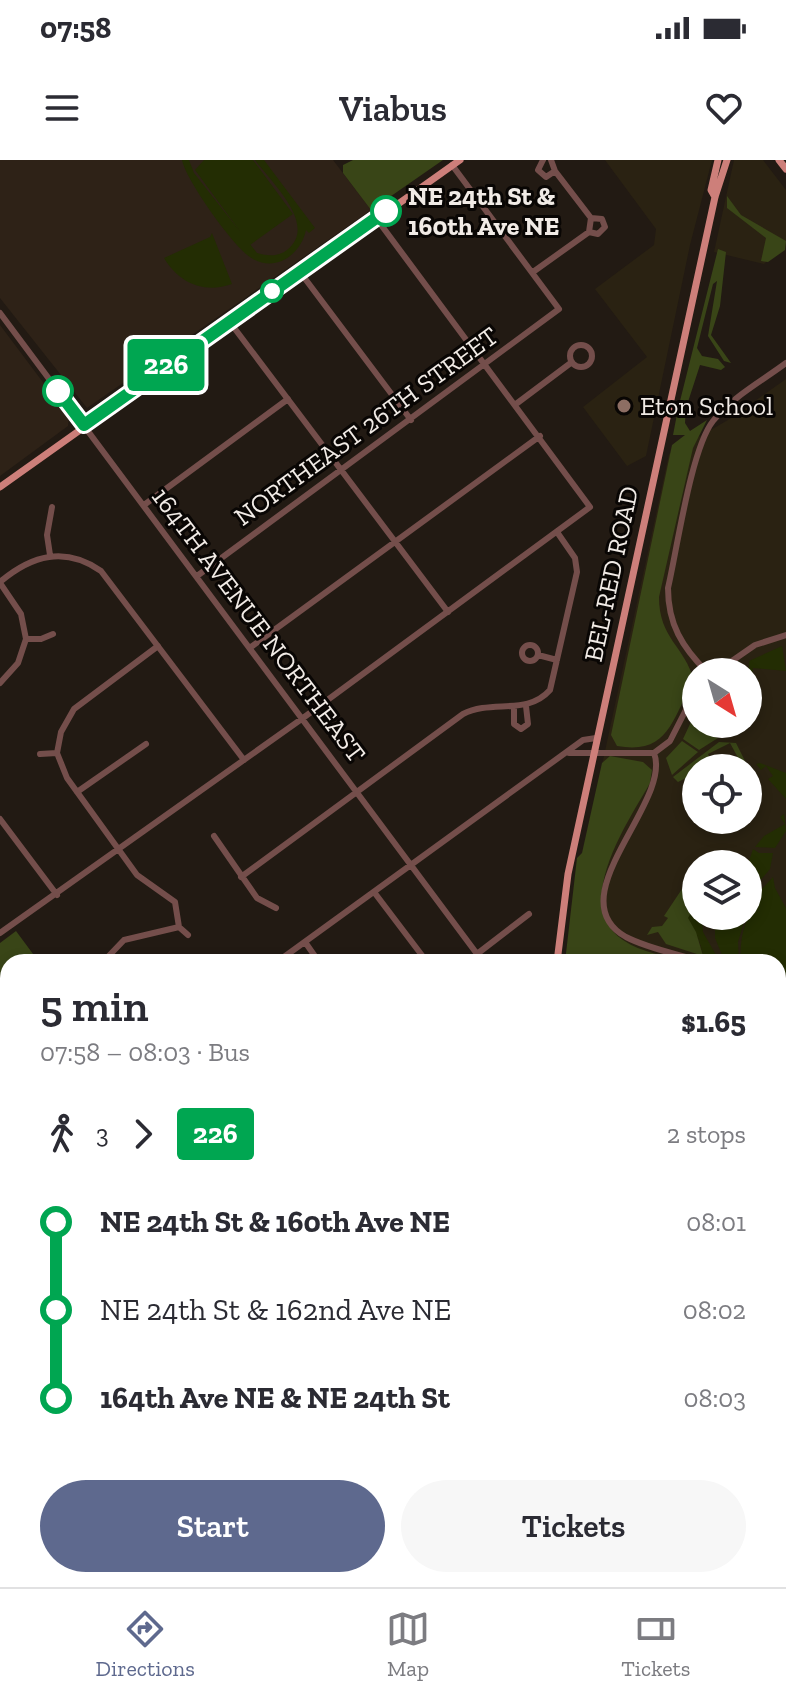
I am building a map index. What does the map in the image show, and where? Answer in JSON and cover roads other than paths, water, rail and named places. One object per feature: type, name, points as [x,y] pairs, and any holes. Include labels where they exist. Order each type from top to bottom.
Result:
[{"type":"main road","points":[[0,487],[229,321],[460,160]]},
{"type":"main road","name":"BEL-RED ROAD","points":[[715,197],[711,190],[718,160]]},
{"type":"main road","name":"BEL-RED ROAD","points":[[558,954],[568,874],[596,738],[715,197],[727,160]]},
{"type":"main road","points":[[779,160],[786,169]]},
{"type":"street","points":[[543,160],[538,168],[541,175],[549,177],[555,171]]},
{"type":"street","points":[[452,165],[533,272],[591,225],[600,217],[605,227],[598,234],[591,225],[555,171],[551,160]]},
{"type":"street","points":[[0,933],[303,718],[590,507],[376,218]]},
{"type":"street","points":[[300,272],[411,420]]},
{"type":"street","name":"NORTHEAST 26TH STREET","points":[[197,576],[559,309],[533,272]]},
{"type":"street","name":"164TH AVENUE NORTHEAST","points":[[0,313],[359,791],[477,954]]},
{"type":"street","points":[[229,321],[448,612]]},
{"type":"street","points":[[516,404],[572,362]]},
{"type":"street","points":[[695,658],[678,639],[668,603],[704,433],[727,406],[786,363]]},
{"type":"street","points":[[144,505],[288,399]]},
{"type":"street","points":[[251,647],[540,436]]},
{"type":"street","points":[[50,555],[47,535],[52,507]]},
{"type":"street","points":[[241,877],[463,714],[482,706],[526,706],[542,699],[550,690],[577,572],[575,558],[557,532]]},
{"type":"street","points":[[0,683],[18,663],[26,639],[21,614],[0,583],[24,564],[50,555],[78,560],[101,571],[244,760]]},
{"type":"street","points":[[26,639],[41,639],[53,634]]},
{"type":"street","points":[[736,658],[755,645],[786,635]]},
{"type":"street","points":[[158,646],[74,709],[61,732],[57,753],[61,767],[118,850],[146,883],[175,902],[179,927],[188,935]]},
{"type":"street","points":[[538,655],[557,660]]},
{"type":"street","points":[[514,706],[514,724],[521,729],[528,724],[526,706]]},
{"type":"street","points":[[550,763],[574,751],[654,753],[670,741],[682,717]]},
{"type":"street","points":[[288,954],[550,763],[583,740],[596,738]]},
{"type":"street","points":[[77,792],[146,744]]},
{"type":"street","points":[[40,754],[57,753]]},
{"type":"street","points":[[654,753],[655,783],[611,873],[604,900],[608,915],[621,933],[676,954]]},
{"type":"street","points":[[0,819],[57,895]]},
{"type":"street","points":[[214,836],[257,898],[276,908]]},
{"type":"street","points":[[374,892],[421,954]]},
{"type":"street","points":[[477,954],[529,914]]},
{"type":"street","points":[[111,954],[124,940],[179,927]]},
{"type":"street","points":[[305,942],[313,954]]},
{"type":"place","name":"NE 24th St & 160th Ave NE","points":[[386,211]]},
{"type":"place","name":"Eton School","points":[[624,406]]}]
